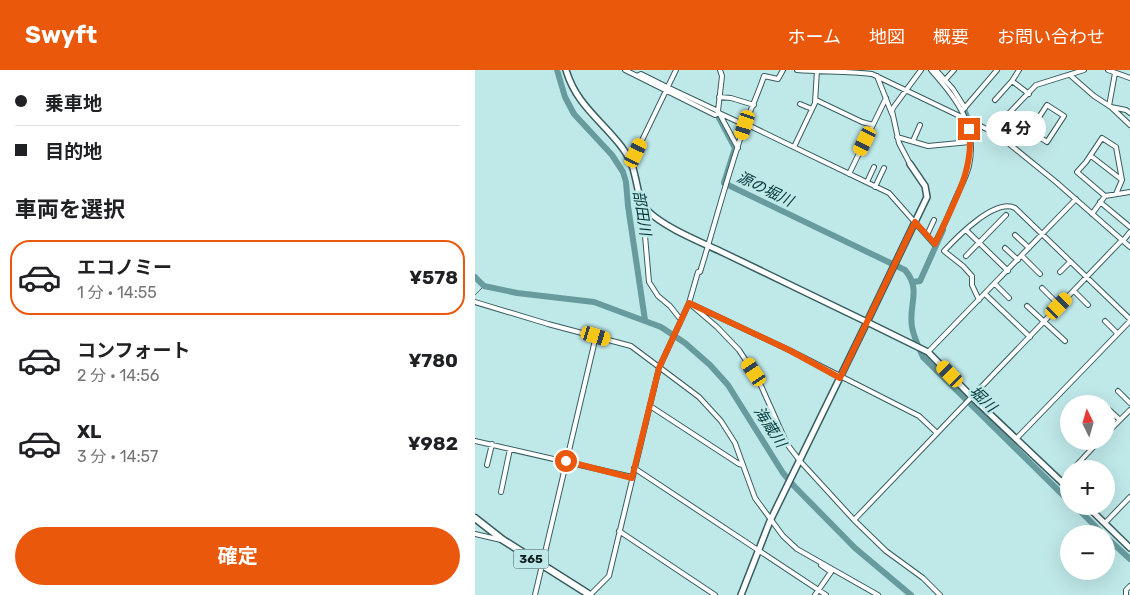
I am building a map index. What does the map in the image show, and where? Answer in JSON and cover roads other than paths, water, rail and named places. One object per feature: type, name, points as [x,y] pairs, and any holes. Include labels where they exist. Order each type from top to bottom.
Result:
[{"type":"highway","name":"365","points":[[475,518],[503,540],[590,595]]},
{"type":"street","points":[[566,70],[571,86],[579,99],[621,145],[631,163],[640,199],[646,210],[663,223],[708,246],[926,351],[971,397],[1060,481]]},
{"type":"street","points":[[625,70],[794,147],[889,193],[935,244],[967,172],[970,158],[970,142],[964,109],[953,89],[935,70]]},
{"type":"street","points":[[631,163],[676,70]]},
{"type":"street","points":[[720,70],[722,76],[718,113],[738,148]]},
{"type":"street","points":[[590,595],[609,576],[659,368],[689,303],[745,125],[754,106],[764,76],[764,70]]},
{"type":"street","points":[[764,76],[778,79],[783,70]]},
{"type":"street","points":[[797,70],[857,71],[877,76],[992,131],[1076,199],[1130,247]]},
{"type":"street","points":[[892,114],[893,108],[921,70]]},
{"type":"street","points":[[931,70],[964,109]]},
{"type":"street","points":[[945,80],[954,70]]},
{"type":"street","points":[[964,109],[997,70]]},
{"type":"street","points":[[995,100],[1013,81],[1019,70]]},
{"type":"street","points":[[992,131],[1036,86],[1084,70]]},
{"type":"street","points":[[1109,70],[1130,78]]},
{"type":"street","points":[[794,147],[816,100],[817,71]]},
{"type":"street","points":[[1110,107],[1115,73]]},
{"type":"street","points":[[1070,75],[1130,125]]},
{"type":"street","points":[[741,595],[770,521],[927,197],[925,186],[904,155],[897,137],[892,114],[877,76]]},
{"type":"street","points":[[1013,81],[1029,94]]},
{"type":"street","points":[[719,97],[731,98],[754,106]]},
{"type":"street","points":[[849,174],[885,98]]},
{"type":"street","points":[[816,100],[862,122],[873,125]]},
{"type":"street","points":[[800,104],[812,109]]},
{"type":"street","points":[[1010,113],[1030,131],[1047,142],[1064,116],[1047,105],[1030,131]]},
{"type":"street","points":[[1110,107],[1126,110],[1130,113]]},
{"type":"street","points":[[913,141],[920,125]]},
{"type":"street","points":[[897,137],[931,146],[970,142]]},
{"type":"street","points":[[1105,196],[1077,172],[1091,156],[1102,138],[1116,147],[1122,180],[1116,194]]},
{"type":"street","points":[[1091,156],[1122,180]]},
{"type":"street","points":[[867,182],[874,167]]},
{"type":"street","points":[[875,187],[884,168]]},
{"type":"street","points":[[1092,214],[1105,196],[1130,192]]},
{"type":"street","points":[[926,351],[1008,271],[1076,199]]},
{"type":"street","points":[[1100,202],[1130,227]]},
{"type":"street","points":[[979,300],[972,285],[972,276],[944,251],[983,215],[1002,207],[1011,206],[1130,320],[1016,439]]},
{"type":"street","points":[[646,210],[640,214],[644,224],[649,282],[658,296],[670,306],[680,320]]},
{"type":"street","points":[[966,256],[1006,215]]},
{"type":"street","points":[[927,235],[935,220]]},
{"type":"street","points":[[966,230],[1008,271]]},
{"type":"street","points":[[854,520],[1130,232]]},
{"type":"street","points":[[1015,235],[1029,248]]},
{"type":"street","points":[[1005,248],[1018,260]]},
{"type":"street","points":[[1022,256],[1040,274]]},
{"type":"street","points":[[1060,272],[1070,262]]},
{"type":"street","points":[[995,284],[1009,298]]},
{"type":"street","points":[[1042,288],[1059,306]]},
{"type":"street","points":[[1074,291],[1088,305]]},
{"type":"street","points":[[985,294],[1030,337]]},
{"type":"street","points":[[477,301],[548,324],[631,346],[699,397],[721,421],[735,442],[755,498],[770,521],[786,539],[814,558],[878,595]]},
{"type":"street","points":[[689,303],[789,350],[840,378],[919,416],[937,433]]},
{"type":"street","points":[[689,303],[717,327],[744,356],[762,387],[787,444],[800,461],[854,520],[886,551],[923,578],[939,595]]},
{"type":"street","points":[[1027,306],[1065,341]]},
{"type":"street","points":[[1105,321],[1117,333]]},
{"type":"street","points":[[535,595],[596,336]]},
{"type":"street","points":[[1118,391],[1130,403]]},
{"type":"street","points":[[650,406],[743,465]]},
{"type":"street","points":[[1115,425],[1130,410]]},
{"type":"street","points":[[1115,415],[1120,420]]},
{"type":"street","points":[[475,441],[632,478]]},
{"type":"street","points":[[487,465],[491,444]]},
{"type":"street","points":[[501,492],[510,449]]},
{"type":"street","points":[[1081,460],[1091,450]]},
{"type":"street","points":[[634,468],[826,595]]},
{"type":"street","points":[[1105,524],[1130,498]]},
{"type":"street","points":[[1096,515],[1130,548]]},
{"type":"street","points":[[619,532],[715,595]]},
{"type":"street","points":[[475,534],[503,540]]},
{"type":"street","points":[[814,558],[831,572],[815,595]]},
{"type":"street","points":[[1129,595],[1126,590],[1130,586]]},
{"type":"waterway","name":"部田川","points":[[557,70],[565,97],[574,114],[612,155],[623,172],[645,320]]},
{"type":"waterway","name":"堀川","points":[[935,72],[960,103],[970,126]]},
{"type":"waterway","name":"源の堀川","points":[[671,91],[716,112],[735,148],[724,183],[905,270],[913,284],[912,327],[923,357],[1060,492]]},
{"type":"waterway","name":"堀川","points":[[913,282],[920,281],[943,230]]},
{"type":"waterway","name":"海蔵川","points":[[475,277],[484,286],[517,293],[594,302],[661,327],[685,343],[710,365],[728,385],[783,473],[794,486],[855,548],[911,595]]},
{"type":"waterway","points":[[475,295],[484,286]]},
{"type":"waterway","name":"堀川","points":[[1084,515],[1094,525]]},
{"type":"waterway","name":"堀川","points":[[1115,545],[1130,559]]}]
